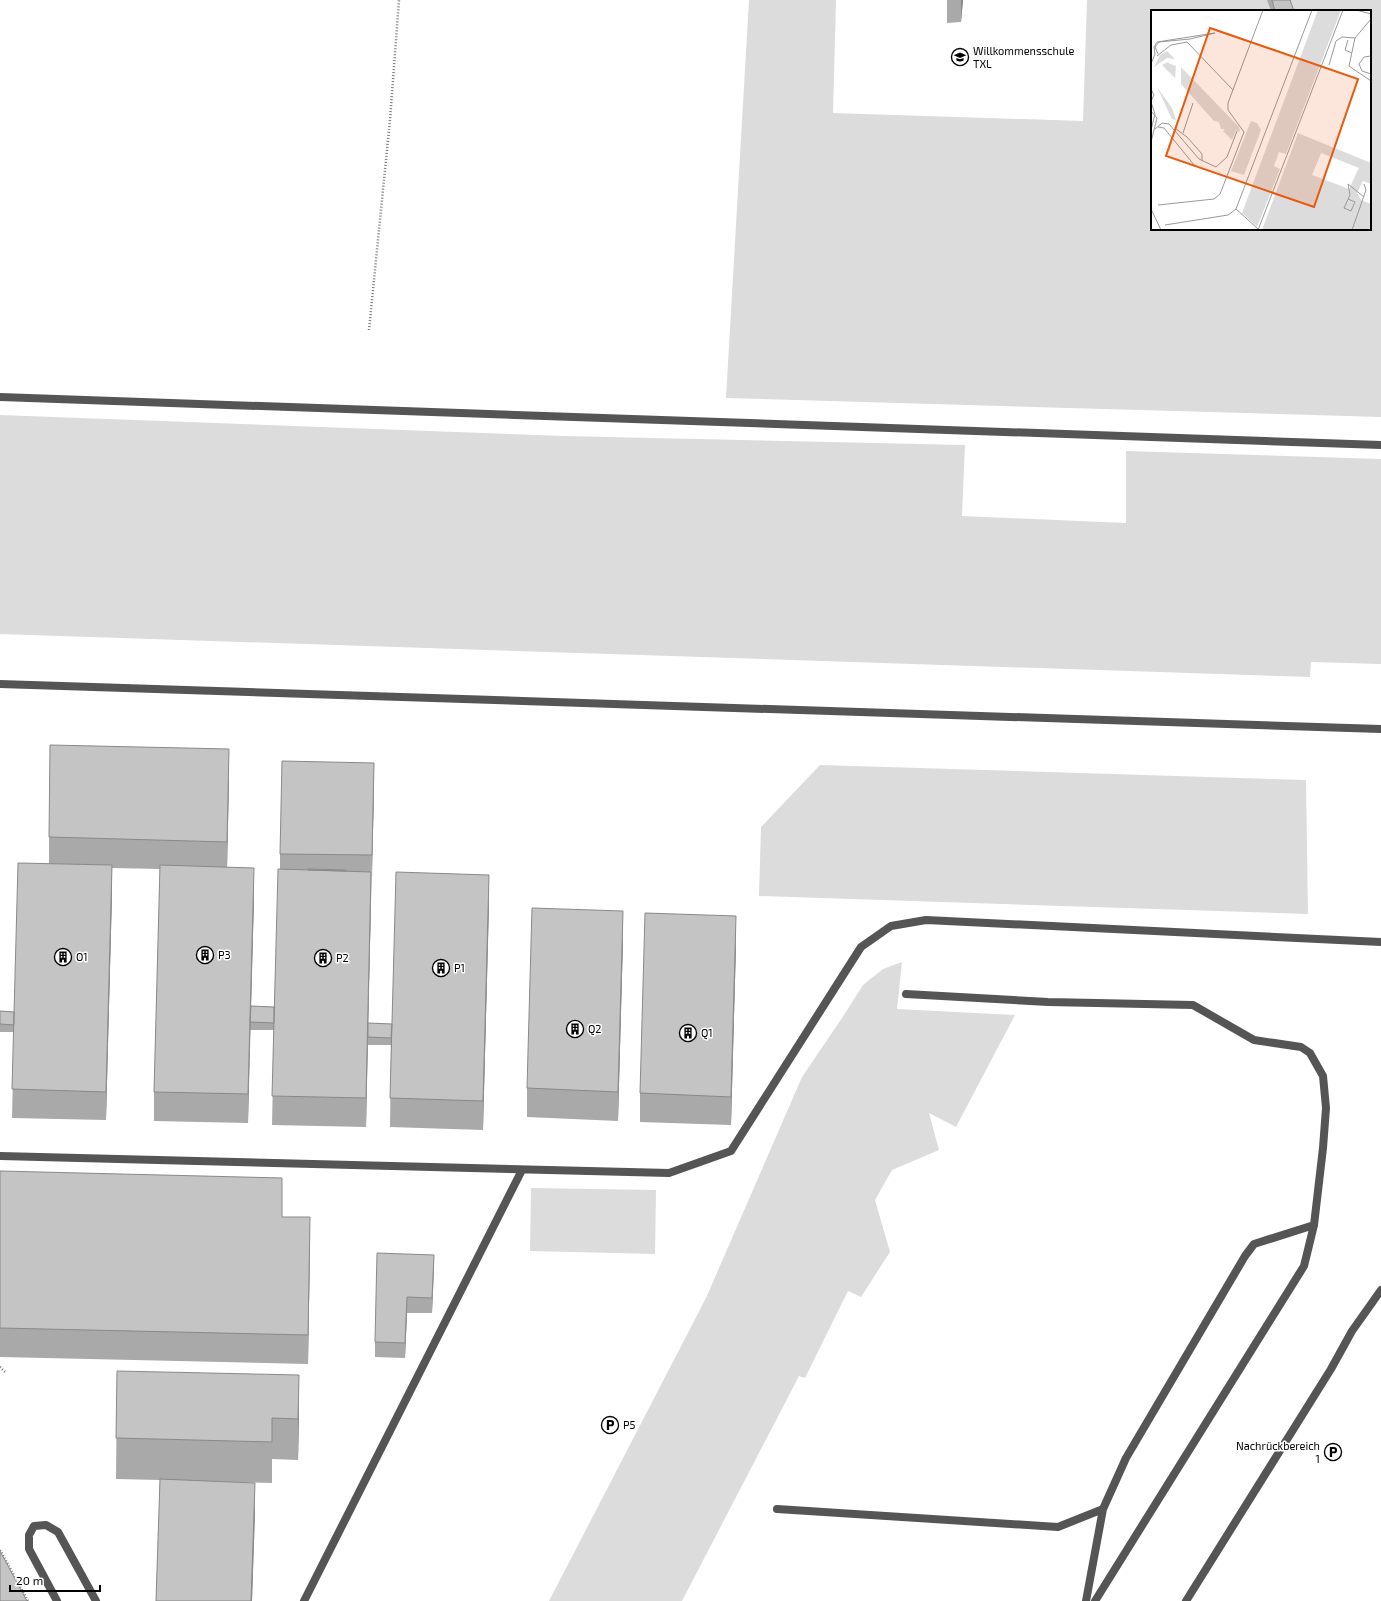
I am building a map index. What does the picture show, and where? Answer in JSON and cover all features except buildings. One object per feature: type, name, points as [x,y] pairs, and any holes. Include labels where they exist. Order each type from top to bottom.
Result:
[{"type":"lane","points":[[0,397],[1381,445]]},
{"type":"lane","points":[[0,684],[1381,729]]},
{"type":"lane","points":[[0,1156],[669,1173],[732,1151],[861,947],[891,926],[926,920],[1381,942]]},
{"type":"lane","points":[[906,994],[1048,1002],[1193,1005],[1254,1040],[1301,1046],[1310,1053],[1323,1076],[1326,1108],[1324,1148],[1314,1225],[1304,1266],[1095,1601]]},
{"type":"lane","points":[[304,1601],[522,1170]]},
{"type":"lane","points":[[1086,1601],[1103,1509],[1126,1458],[1254,1244],[1314,1225]]},
{"type":"lane","points":[[1186,1601],[1327,1375],[1352,1331],[1381,1290]]},
{"type":"lane","points":[[777,1509],[1058,1527],[1103,1509]]},
{"type":"lane","points":[[57,1601],[29,1548],[29,1535],[34,1526],[46,1525],[58,1532],[96,1601]]},
{"type":"path","points":[[370,330],[390,120],[399,0]]},
{"type":"path","points":[[0,1367],[6,1373]]},
{"type":"path","points":[[0,1550],[28,1601]]},
{"type":"shaded area","points":[[749,0],[836,0],[833,113],[1083,121],[1087,0],[1381,0],[1381,417],[726,398]]},
{"type":"shaded area","points":[[0,415],[563,436],[965,445],[962,516],[1126,523],[1126,451],[1381,459],[1381,664],[1311,662],[1310,677],[0,634]]},
{"type":"shaded area","points":[[820,765],[1306,780],[1308,914],[759,896],[761,827]]},
{"type":"shaded area","points":[[902,962],[897,1009],[1015,1015],[956,1127],[929,1113],[939,1150],[892,1170],[875,1200],[890,1252],[861,1297],[848,1291],[805,1378],[799,1376],[682,1601],[549,1601],[706,1298],[802,1077],[863,985],[883,969]]},
{"type":"shaded area","points":[[531,1188],[656,1190],[655,1254],[530,1251]]},
{"type":"place","name":"Willkommensschule TXL","points":[[960,57]]},
{"type":"place","name":"P3","points":[[205,955]]},
{"type":"place","name":"O1","points":[[63,957]]},
{"type":"place","name":"P2","points":[[323,958]]},
{"type":"place","name":"P1","points":[[441,968]]},
{"type":"place","name":"Q2","points":[[575,1029]]},
{"type":"place","name":"Q1","points":[[688,1033]]},
{"type":"place","name":"P5","points":[[610,1425]]},
{"type":"place","name":"Nachrückbereich 1","points":[[1333,1452]]}]
